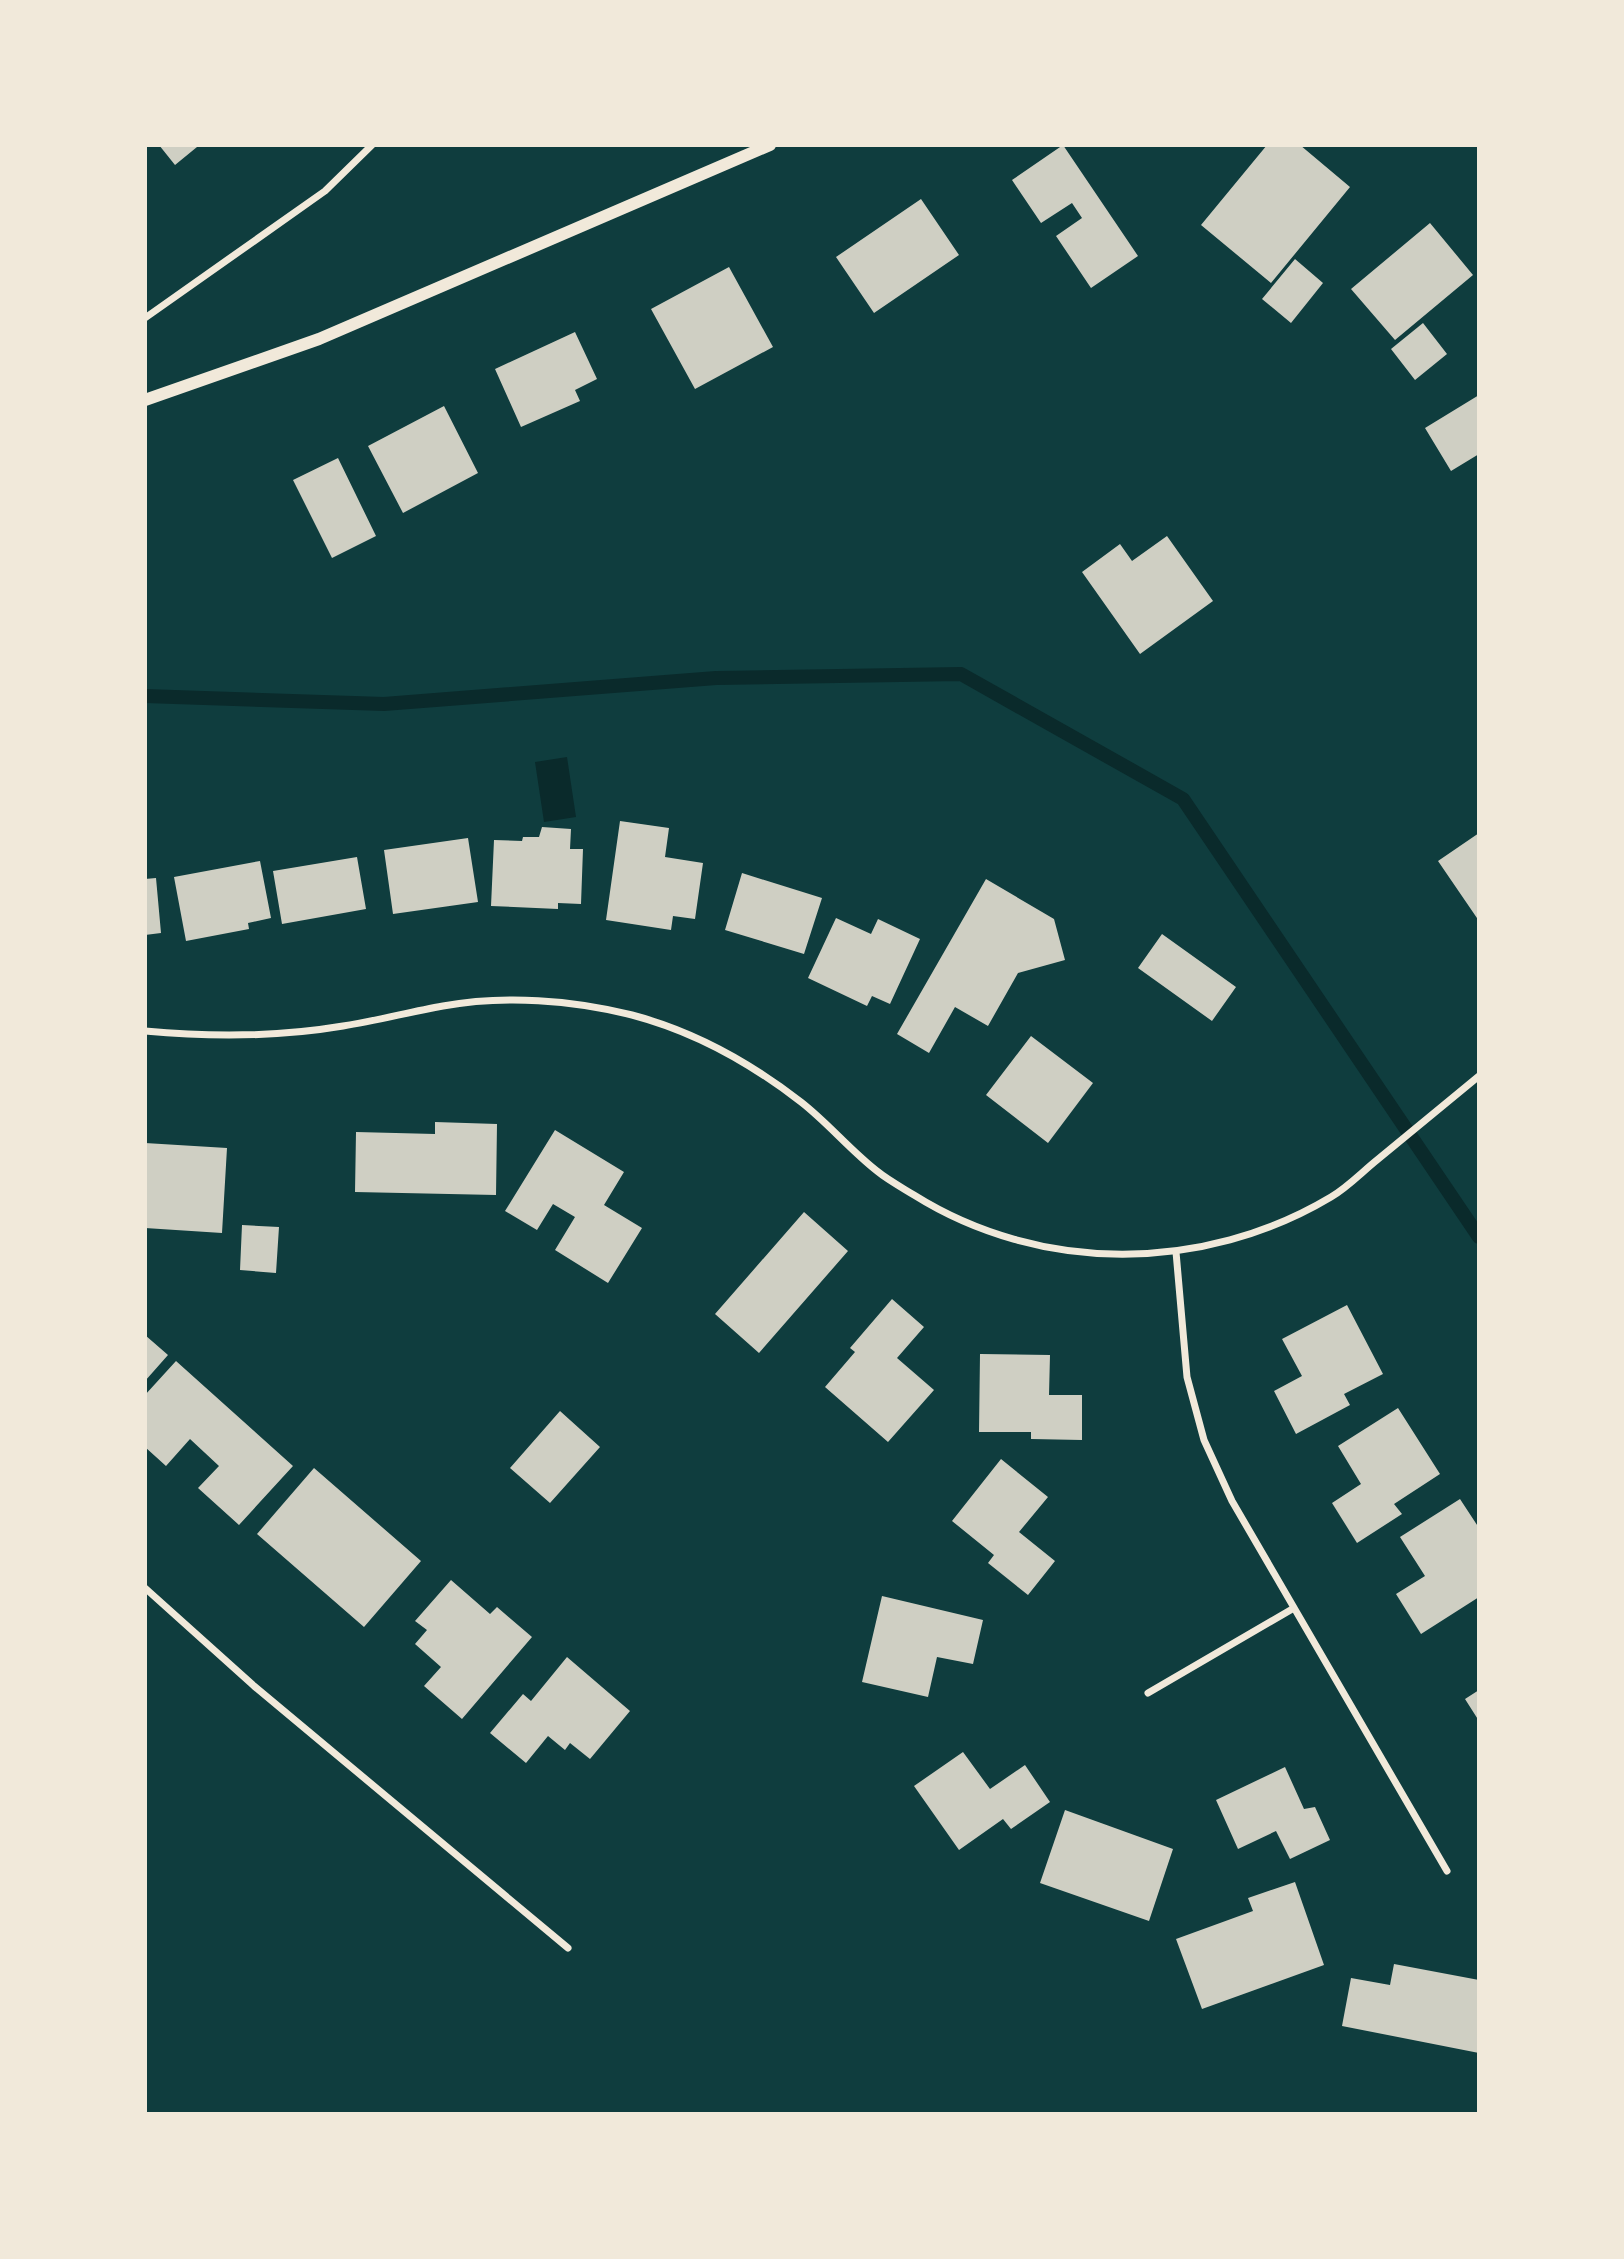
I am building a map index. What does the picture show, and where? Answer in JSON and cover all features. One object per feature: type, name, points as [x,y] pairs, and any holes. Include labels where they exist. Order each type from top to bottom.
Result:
[{"type":"street","points":[[145,318],[324,191],[372,145]]},
{"type":"street","points":[[145,400],[319,339],[770,145]]},
{"type":"street","points":[[145,1031],[187,1035],[276,1033],[340,1027],[447,1005],[510,1000],[572,1003],[634,1016],[694,1037],[750,1067],[802,1103],[878,1173],[938,1210],[1002,1237],[1070,1252],[1140,1255],[1176,1252],[1237,1238],[1270,1227],[1333,1196],[1479,1076]]},
{"type":"street","points":[[1176,1252],[1187,1377],[1203,1440],[1232,1501],[1447,1871]]},
{"type":"street","points":[[145,1588],[254,1686],[568,1948]]},
{"type":"street","points":[[1148,1693],[1294,1608]]},
{"type":"water","points":[[567,757],[576,817],[544,822],[535,762]]},
{"type":"building","points":[[159,145],[195,145],[197,147],[175,165]]},
{"type":"building","points":[[1063,145],[1138,256],[1091,288],[1056,236],[1082,218],[1072,203],[1041,223],[1012,180]]},
{"type":"building","points":[[1267,145],[1300,145],[1350,187],[1271,283],[1201,225]]},
{"type":"building","points":[[921,199],[959,255],[874,313],[836,257]]},
{"type":"building","points":[[1430,223],[1473,275],[1395,340],[1351,289]]},
{"type":"building","points":[[1295,259],[1323,283],[1291,323],[1262,299]]},
{"type":"building","points":[[729,267],[773,347],[695,389],[651,309]]},
{"type":"building","points":[[1423,323],[1447,354],[1415,380],[1391,349]]},
{"type":"building","points":[[575,332],[597,379],[575,390],[580,401],[521,427],[495,369]]},
{"type":"building","points":[[1479,395],[1479,454],[1451,471],[1425,428]]},
{"type":"building","points":[[444,406],[478,473],[403,513],[368,446]]},
{"type":"building","points":[[338,458],[376,536],[332,558],[293,480]]},
{"type":"building","points":[[1167,536],[1213,601],[1140,654],[1082,572],[1120,544],[1132,561]]},
{"type":"building","points":[[620,821],[669,828],[665,857],[703,863],[695,919],[673,916],[671,930],[606,920]]},
{"type":"building","points":[[542,827],[571,829],[570,849],[583,849],[581,904],[558,903],[558,909],[491,906],[494,840],[522,841],[523,837],[539,837]]},
{"type":"building","points":[[1479,833],[1479,921],[1438,861]]},
{"type":"building","points":[[468,838],[478,902],[393,914],[384,850]]},
{"type":"building","points":[[357,857],[366,909],[282,924],[273,871]]},
{"type":"building","points":[[260,861],[271,918],[248,923],[249,929],[186,941],[174,877]]},
{"type":"building","points":[[742,873],[822,898],[804,954],[725,930]]},
{"type":"building","points":[[156,878],[161,933],[145,935],[145,879]]},
{"type":"building","points":[[986,879],[1054,919],[1065,960],[1018,973],[988,1026],[955,1007],[929,1053],[897,1034]]},
{"type":"building","points":[[836,918],[871,934],[878,919],[920,939],[890,1004],[872,996],[867,1006],[808,978]]},
{"type":"building","points":[[1162,934],[1236,987],[1212,1021],[1138,968]]},
{"type":"building","points":[[1031,1036],[1093,1083],[1048,1143],[986,1095]]},
{"type":"building","points":[[435,1122],[497,1124],[496,1195],[355,1192],[356,1132],[435,1134]]},
{"type":"building","points":[[555,1130],[624,1172],[604,1205],[642,1228],[608,1283],[555,1250],[575,1217],[553,1204],[537,1230],[505,1211]]},
{"type":"building","points":[[145,1143],[227,1148],[222,1233],[145,1228]]},
{"type":"building","points":[[804,1212],[848,1251],[759,1353],[715,1314]]},
{"type":"building","points":[[242,1225],[279,1227],[276,1273],[240,1270]]},
{"type":"building","points":[[892,1299],[924,1327],[897,1358],[934,1390],[888,1442],[825,1387],[855,1352],[850,1348]]},
{"type":"building","points":[[1347,1305],[1383,1374],[1344,1394],[1350,1405],[1296,1434],[1274,1391],[1302,1376],[1282,1339]]},
{"type":"building","points":[[145,1335],[168,1355],[145,1381]]},
{"type":"building","points":[[980,1354],[1050,1355],[1049,1395],[1082,1395],[1082,1440],[1031,1439],[1031,1432],[979,1432]]},
{"type":"building","points":[[176,1361],[293,1466],[239,1525],[198,1488],[219,1466],[190,1439],[166,1466],[145,1447],[145,1395]]},
{"type":"building","points":[[1398,1408],[1440,1474],[1394,1504],[1402,1514],[1357,1543],[1332,1503],[1361,1484],[1338,1446]]},
{"type":"building","points":[[560,1411],[600,1447],[550,1503],[510,1468]]},
{"type":"building","points":[[1001,1459],[1048,1497],[1019,1532],[1055,1561],[1028,1595],[988,1563],[994,1555],[952,1521]]},
{"type":"building","points":[[314,1468],[421,1561],[364,1627],[257,1534]]},
{"type":"building","points":[[1460,1499],[1479,1528],[1479,1597],[1421,1634],[1396,1594],[1425,1576],[1400,1537]]},
{"type":"building","points":[[451,1580],[490,1614],[497,1607],[532,1637],[462,1719],[424,1686],[441,1667],[415,1644],[427,1630],[415,1621]]},
{"type":"building","points":[[882,1596],[983,1620],[973,1664],[937,1657],[928,1697],[862,1682]]},
{"type":"building","points":[[567,1657],[630,1711],[590,1759],[570,1743],[565,1750],[548,1736],[526,1763],[490,1733],[523,1694],[531,1701]]},
{"type":"building","points":[[1479,1690],[1479,1721],[1465,1699]]},
{"type":"building","points":[[963,1752],[990,1789],[1025,1765],[1050,1802],[1011,1829],[1003,1819],[959,1850],[914,1786]]},
{"type":"building","points":[[1285,1767],[1304,1809],[1315,1807],[1330,1840],[1290,1859],[1276,1831],[1238,1849],[1216,1800]]},
{"type":"building","points":[[1065,1810],[1173,1849],[1149,1921],[1040,1883]]},
{"type":"building","points":[[1295,1882],[1324,1965],[1202,2009],[1176,1939],[1253,1911],[1248,1898]]},
{"type":"building","points":[[1394,1964],[1479,1980],[1479,2053],[1342,2026],[1351,1978],[1390,1985]]},
{"type":"waterway","points":[[145,696],[384,704],[716,678],[961,674],[1183,799],[1479,1237]]}]
